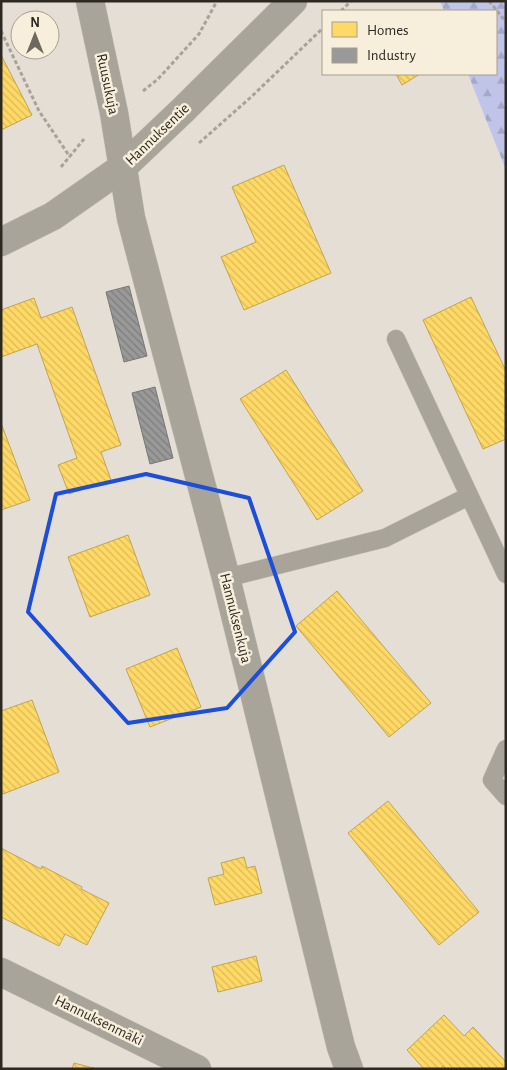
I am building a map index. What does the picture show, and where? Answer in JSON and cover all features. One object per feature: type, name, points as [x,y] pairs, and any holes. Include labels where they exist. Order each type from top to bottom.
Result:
[{"type":"street","name":"Ruusukuja","points":[[90,1],[114,113],[123,167]]},
{"type":"street","name":"Hannuksentie","points":[[1,242],[54,216],[123,167],[293,1]]},
{"type":"street","name":"Hannuksenkuja","points":[[123,167],[131,218],[226,578],[342,1047],[350,1069]]},
{"type":"street","name":"Hannuksenmäki","points":[[1,972],[198,1069]]},
{"type":"lane","points":[[396,339],[506,574]]},
{"type":"lane","points":[[226,578],[385,538],[469,496]]},
{"type":"lane","points":[[506,750],[492,780],[506,796]]},
{"type":"path","points":[[342,10],[351,1]]},
{"type":"path","points":[[497,11],[506,22]]},
{"type":"path","points":[[199,144],[322,29]]},
{"type":"path","points":[[1,31],[39,111],[70,157]]},
{"type":"highlighted area","points":[[146,474],[249,498],[295,632],[227,708],[128,723],[28,612],[56,494]]},
{"type":"green space","points":[[440,1],[506,1],[506,170],[468,75],[497,75],[497,10],[444,10]]},
{"type":"building: Homes","points":[[1,55],[32,115],[1,130]]},
{"type":"building: Homes","points":[[397,75],[418,75],[402,85]]},
{"type":"building: Homes","points":[[284,165],[331,273],[244,310],[221,257],[256,242],[232,187]]},
{"type":"building: Homes","points":[[471,297],[506,371],[506,439],[483,449],[423,320]]},
{"type":"building: Homes","points":[[34,298],[41,318],[72,307],[121,445],[101,452],[111,480],[69,494],[58,465],[77,458],[37,344],[1,357],[1,310]]},
{"type":"building: Homes","points":[[286,370],[363,491],[317,520],[240,399]]},
{"type":"building: Homes","points":[[1,423],[30,500],[1,510]]},
{"type":"building: Homes","points":[[128,535],[150,595],[90,617],[68,557]]},
{"type":"building: Homes","points":[[337,591],[431,703],[389,737],[296,626]]},
{"type":"building: Homes","points":[[177,648],[201,707],[150,727],[126,669]]},
{"type":"building: Homes","points":[[32,700],[59,772],[3,794],[1,790],[1,711]]},
{"type":"building: Homes","points":[[388,801],[479,912],[439,945],[348,833]]},
{"type":"building: Homes","points":[[1,848],[41,869],[42,866],[109,903],[87,945],[65,934],[59,946],[1,917]]},
{"type":"building: Homes","points":[[244,857],[247,868],[255,866],[262,893],[215,905],[208,878],[224,874],[221,863]]},
{"type":"building: Homes","points":[[256,956],[262,981],[218,992],[212,967]]},
{"type":"building: Homes","points":[[444,1015],[464,1036],[473,1027],[506,1062],[506,1069],[446,1069],[443,1066],[440,1069],[424,1069],[407,1050]]},
{"type":"building: Homes","points":[[74,1063],[97,1069],[72,1069]]},
{"type":"building: Industry","points":[[129,286],[147,356],[124,362],[106,292]]},
{"type":"building: Industry","points":[[155,387],[173,458],[150,464],[132,393]]}]
